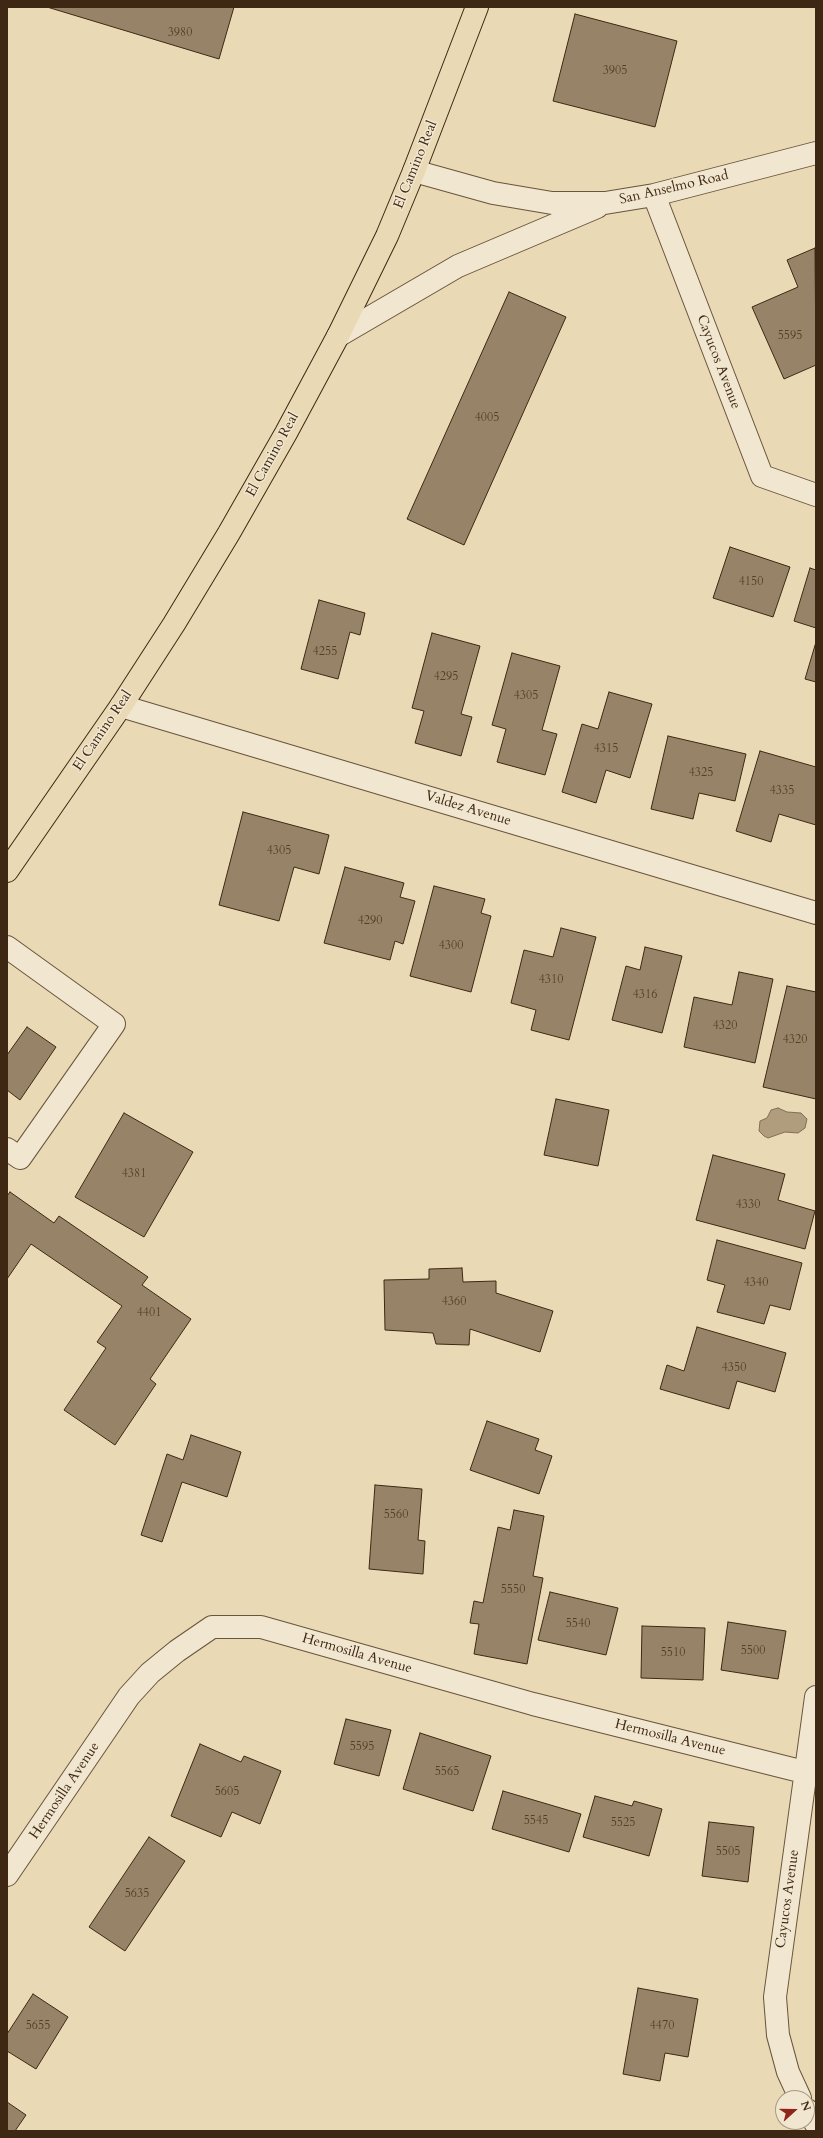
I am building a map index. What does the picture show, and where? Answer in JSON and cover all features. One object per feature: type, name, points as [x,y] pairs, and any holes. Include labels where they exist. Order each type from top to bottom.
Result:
[{"type":"main road","name":"El Camino Real","points":[[7,871],[121,706],[174,624],[229,533],[338,336],[387,236],[414,171],[477,7]]},
{"type":"street","name":"San Anselmo Road","points":[[414,171],[493,193],[552,203],[605,203],[654,195],[816,153]]},
{"type":"street","name":"Cayucos Avenue","points":[[654,195],[762,476],[816,495]]},
{"type":"street","points":[[338,336],[458,266],[605,203]]},
{"type":"street","name":"Valdez Avenue","points":[[121,706],[816,913]]},
{"type":"street","points":[[7,947],[114,1024],[20,1158],[7,1149]]},
{"type":"street","name":"Hermosilla Avenue","points":[[7,1875],[130,1696],[150,1673],[177,1650],[212,1627],[261,1626],[533,1704],[811,1773]]},
{"type":"street","name":"Cayucos Avenue","points":[[796,2090],[788,2072],[778,2035],[775,1997],[811,1773],[816,1697]]},
{"type":"shaded area","points":[[778,1108],[787,1112],[801,1113],[807,1119],[805,1128],[798,1133],[785,1132],[768,1138],[764,1136],[759,1131],[760,1121],[767,1118],[771,1110]]},
{"type":"building","points":[[47,7],[234,7],[219,59]]},
{"type":"building","points":[[575,14],[677,41],[655,127],[553,101]]},
{"type":"building","points":[[815,248],[816,365],[784,379],[752,307],[798,287],[787,260]]},
{"type":"building","points":[[509,292],[566,317],[464,545],[407,519]]},
{"type":"building","points":[[730,547],[790,567],[773,617],[713,598]]},
{"type":"building","points":[[810,568],[816,570],[816,628],[794,621]]},
{"type":"building","points":[[319,600],[365,613],[360,635],[350,632],[338,679],[301,669]]},
{"type":"building","points":[[432,633],[480,646],[461,714],[472,717],[461,756],[415,743],[424,711],[412,708]]},
{"type":"building","points":[[816,642],[816,682],[805,679]]},
{"type":"building","points":[[512,653],[560,666],[542,730],[557,734],[545,775],[497,762],[506,729],[492,725]]},
{"type":"building","points":[[609,692],[652,704],[630,778],[606,770],[596,803],[562,792],[582,724],[598,729]]},
{"type":"building","points":[[668,736],[746,754],[735,801],[699,793],[693,819],[651,809]]},
{"type":"building","points":[[760,751],[816,767],[816,825],[779,814],[771,842],[736,831]]},
{"type":"building","points":[[243,812],[329,835],[319,874],[294,867],[279,921],[219,905]]},
{"type":"building","points":[[345,867],[404,883],[400,897],[415,901],[403,944],[395,941],[390,960],[324,943]]},
{"type":"building","points":[[434,886],[485,899],[481,913],[491,916],[471,992],[410,976]]},
{"type":"building","points":[[561,928],[596,937],[569,1040],[531,1030],[536,1010],[511,1003],[524,950],[553,957]]},
{"type":"building","points":[[645,947],[682,956],[662,1033],[612,1020],[626,966],[640,970]]},
{"type":"building","points":[[739,972],[773,979],[755,1063],[684,1047],[694,997],[732,1005]]},
{"type":"building","points":[[787,986],[816,992],[816,1099],[763,1087]]},
{"type":"building","points":[[27,1027],[56,1047],[20,1100],[7,1090],[7,1055]]},
{"type":"building","points":[[556,1099],[609,1110],[598,1166],[544,1155]]},
{"type":"building","points":[[124,1113],[193,1152],[144,1237],[75,1197]]},
{"type":"building","points":[[713,1155],[785,1174],[778,1200],[815,1211],[805,1249],[696,1220]]},
{"type":"building","points":[[10,1192],[54,1223],[59,1216],[148,1277],[142,1285],[191,1319],[150,1379],[156,1384],[115,1445],[64,1410],[106,1348],[97,1342],[122,1306],[31,1244],[7,1279],[7,1196]]},
{"type":"building","points":[[717,1240],[802,1263],[790,1310],[770,1305],[764,1324],[717,1312],[725,1285],[707,1280]]},
{"type":"building","points":[[462,1268],[463,1282],[496,1281],[496,1293],[553,1311],[540,1352],[470,1329],[469,1345],[436,1344],[433,1333],[385,1330],[384,1280],[429,1279],[429,1269]]},
{"type":"building","points":[[697,1327],[786,1353],[775,1392],[737,1381],[729,1409],[660,1389],[667,1365],[684,1371]]},
{"type":"building","points":[[487,1421],[539,1439],[535,1450],[552,1456],[539,1494],[470,1470]]},
{"type":"building","points":[[191,1435],[241,1452],[227,1497],[182,1482],[162,1542],[141,1535],[167,1454],[183,1460]]},
{"type":"building","points":[[375,1485],[422,1489],[418,1540],[425,1541],[423,1574],[369,1569]]},
{"type":"building","points":[[514,1510],[544,1516],[533,1576],[543,1578],[527,1664],[474,1654],[479,1624],[470,1623],[474,1601],[483,1603],[498,1527],[510,1530]]},
{"type":"building","points":[[550,1592],[618,1608],[606,1655],[538,1640]]},
{"type":"building","points":[[728,1622],[786,1631],[778,1679],[721,1670]]},
{"type":"building","points":[[642,1626],[705,1628],[703,1680],[641,1678]]},
{"type":"building","points":[[346,1719],[391,1730],[379,1776],[334,1764]]},
{"type":"building","points":[[420,1733],[491,1756],[473,1811],[403,1789]]},
{"type":"building","points":[[200,1744],[241,1762],[244,1756],[281,1771],[260,1824],[232,1812],[221,1837],[171,1816]]},
{"type":"building","points":[[503,1791],[581,1814],[569,1852],[492,1829]]},
{"type":"building","points":[[595,1796],[632,1806],[634,1801],[662,1809],[649,1856],[583,1837]]},
{"type":"building","points":[[709,1822],[754,1827],[748,1882],[702,1876]]},
{"type":"building","points":[[149,1837],[185,1861],[125,1951],[89,1927]]},
{"type":"building","points":[[638,1988],[698,1999],[688,2057],[665,2053],[660,2081],[623,2074]]},
{"type":"building","points":[[33,1994],[68,2017],[36,2069],[7,2051],[7,2034]]},
{"type":"building","points":[[7,2102],[26,2115],[15,2131],[7,2131]]}]
